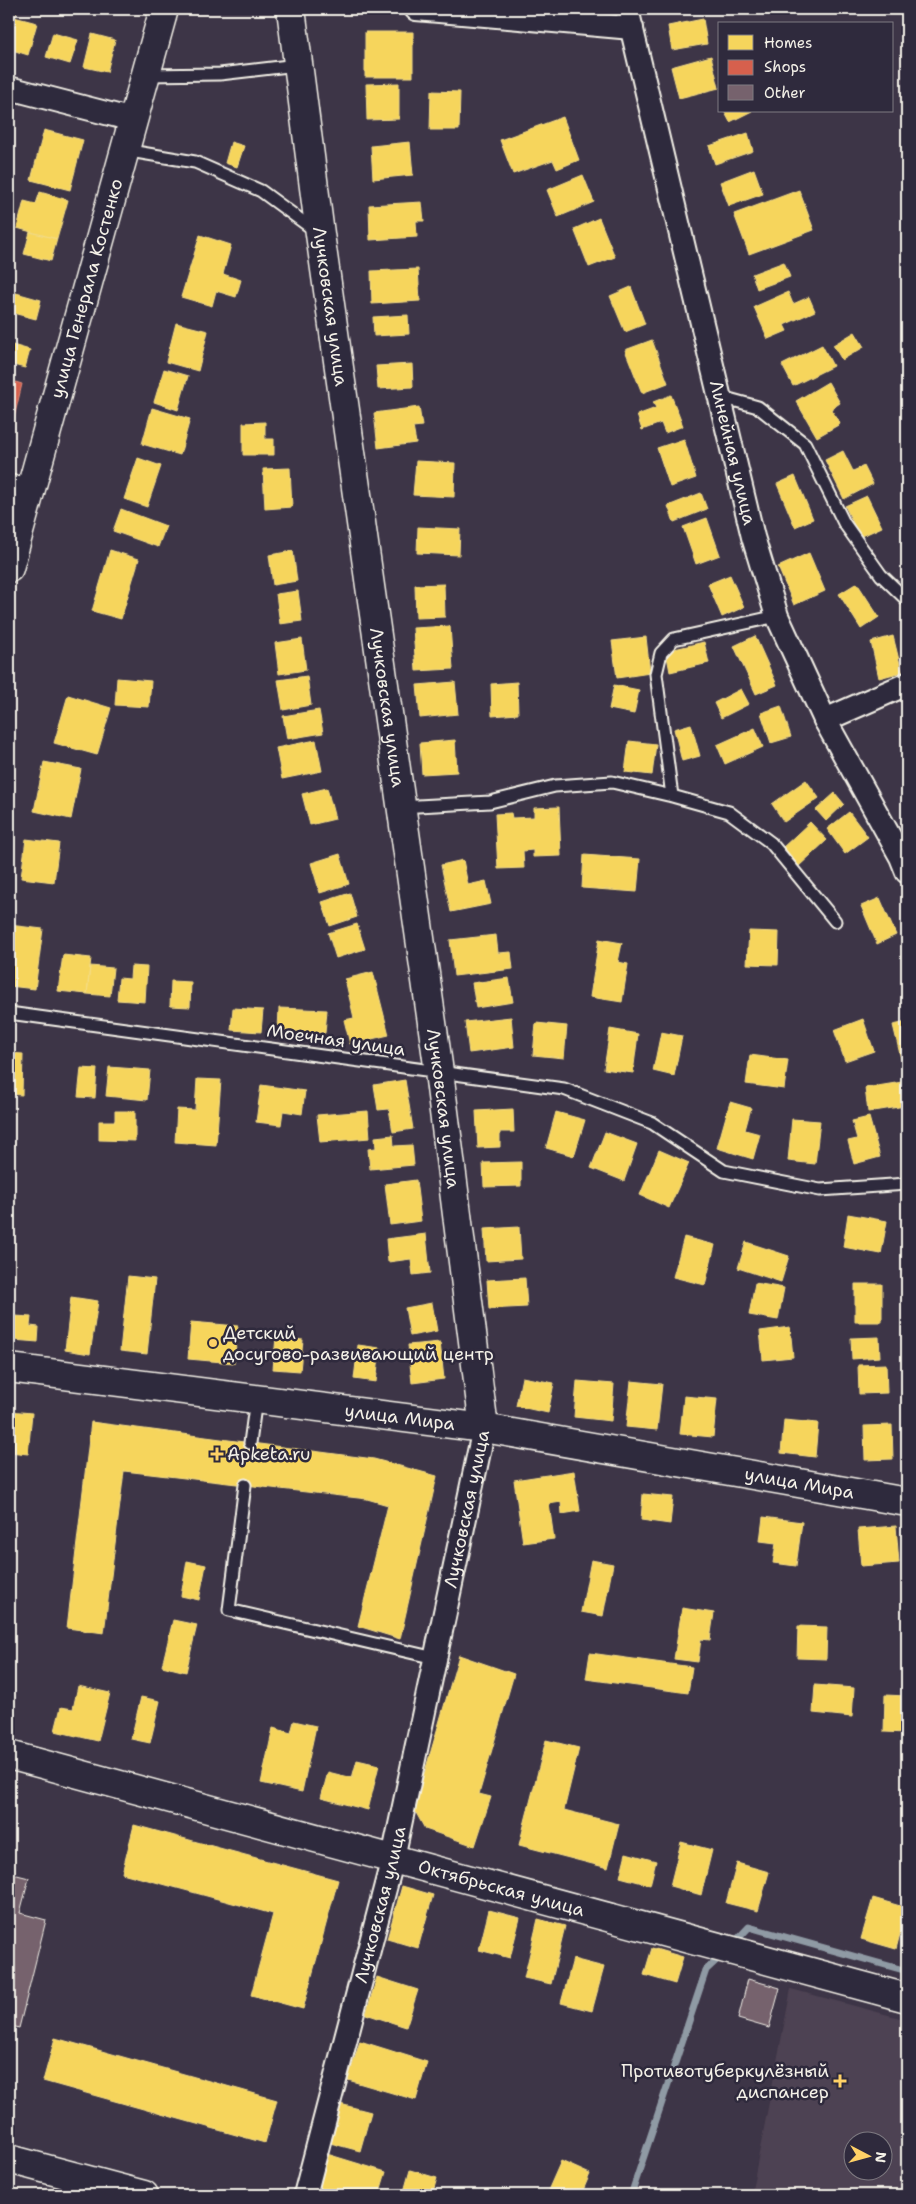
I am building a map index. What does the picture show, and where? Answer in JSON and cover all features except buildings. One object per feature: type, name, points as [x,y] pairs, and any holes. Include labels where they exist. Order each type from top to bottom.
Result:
[{"type":"street","name":"улица Генерала Костенко","points":[[9,568],[20,489],[133,120],[164,9]]},
{"type":"street","name":"Лучковская улица","points":[[291,9],[320,234],[439,1072],[484,1428],[392,1858],[305,2195]]},
{"type":"street","points":[[416,9],[629,18]]},
{"type":"street","name":"Линейная улица","points":[[629,18],[718,396],[753,537],[777,616],[824,720],[907,872]]},
{"type":"street","points":[[9,88],[133,120]]},
{"type":"street","points":[[824,720],[907,684]]},
{"type":"street","name":"улица Мира","points":[[9,1368],[484,1428],[907,1502]]},
{"type":"street","name":"Октябрьская улица","points":[[9,1755],[907,1998]]},
{"type":"street","points":[[9,2159],[144,2195]]},
{"type":"lane","points":[[145,75],[220,74],[297,66]]},
{"type":"lane","points":[[124,150],[195,162],[262,191],[320,234]]},
{"type":"lane","points":[[718,396],[758,407],[805,444],[844,522],[881,575],[907,600]]},
{"type":"lane","points":[[672,796],[656,674],[661,654],[674,639],[777,616]]},
{"type":"lane","points":[[400,807],[490,802],[555,786],[612,782],[672,796],[729,812],[771,843],[835,922]]},
{"type":"lane","name":"Моечная улица","points":[[9,1013],[564,1089],[652,1124],[724,1171],[820,1190],[907,1184]]},
{"type":"lane","points":[[250,1443],[256,1399]]},
{"type":"lane","points":[[245,1485],[229,1610],[435,1658]]},
{"type":"shaded area","name":"Противотуберкулёзный диспансер","points":[[791,1989],[907,2020],[907,2195],[751,2195]]},
{"type":"waterway","points":[[733,1944],[749,1927],[907,1971]]},
{"type":"waterway","points":[[631,2195],[706,1970],[722,1955]]},
{"type":"place","name":"Детский досугово-развивающий центр","points":[[213,1343]]},
{"type":"place","name":"Apketa.ru","points":[[217,1454]]},
{"type":"place","name":"Противотуберкулёзный диспансер","points":[[840,2081]]}]
